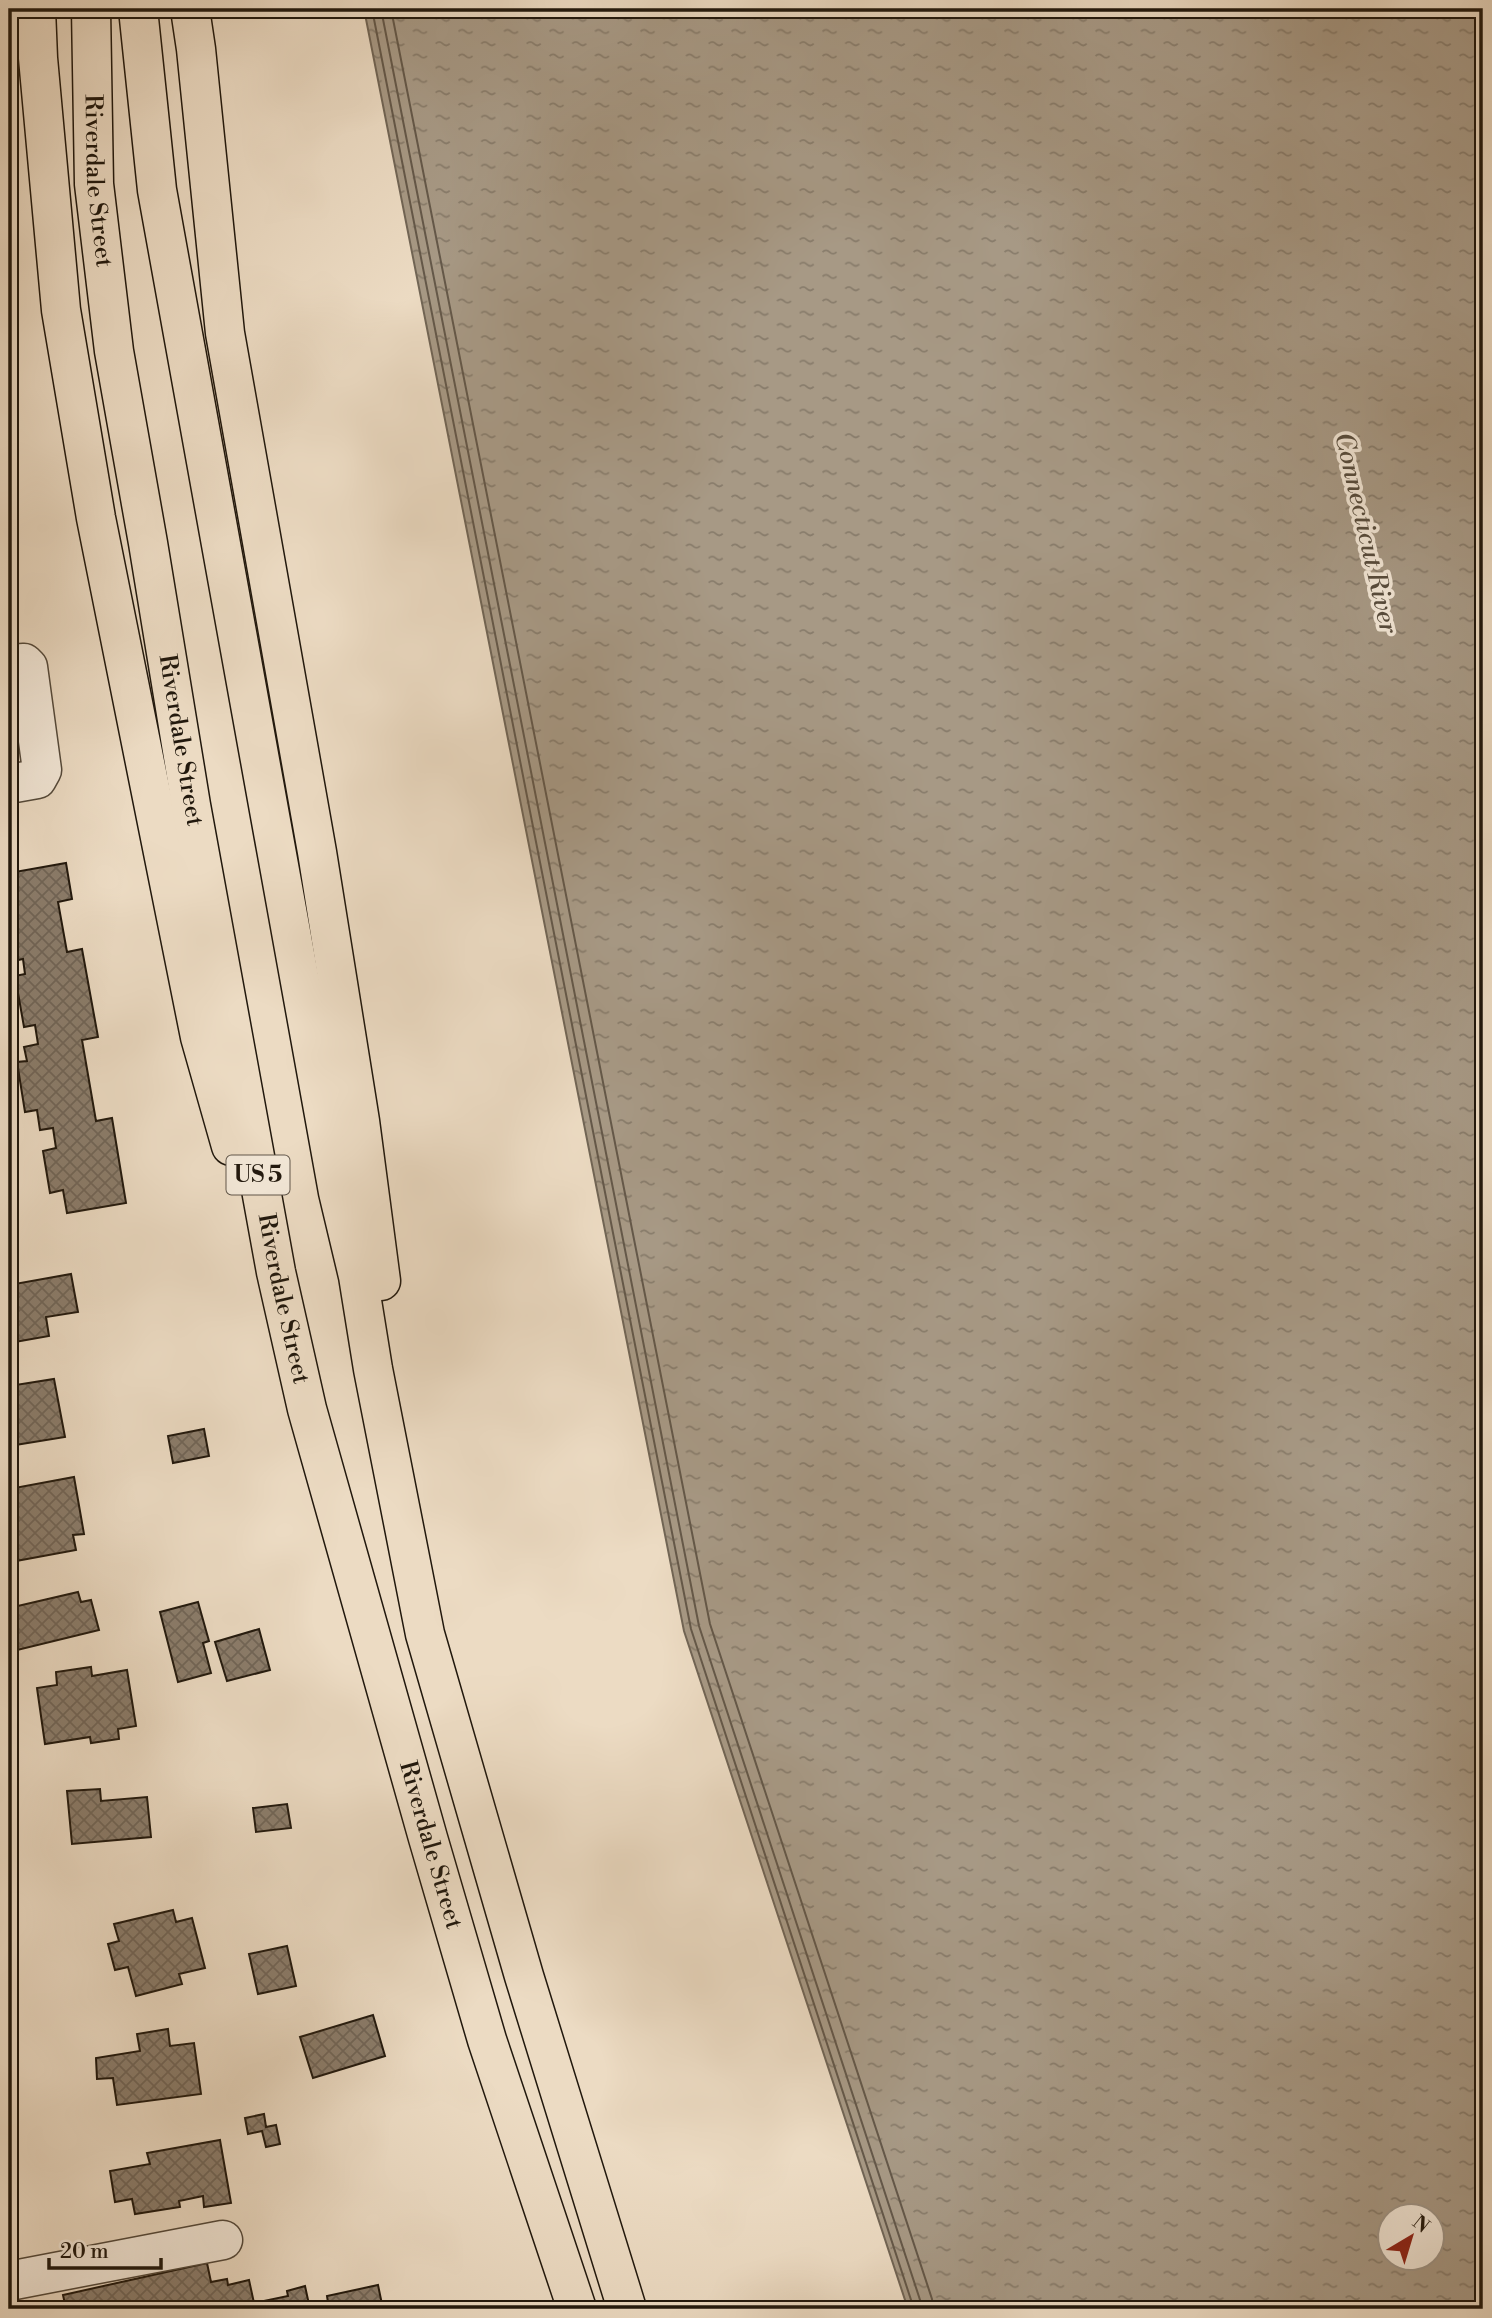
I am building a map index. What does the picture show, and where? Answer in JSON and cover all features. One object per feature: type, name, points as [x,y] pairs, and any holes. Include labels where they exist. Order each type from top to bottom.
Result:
[{"type":"highway","points":[[36,9],[37,58],[61,310],[96,518],[200,1037],[307,1409]]},
{"type":"highway","name":"Riverdale Street","points":[[91,9],[94,184],[114,351],[191,805],[263,1203],[307,1409],[487,2040],[577,2309]]},
{"type":"highway","points":[[138,9],[157,190],[338,1192],[358,1276],[425,1634],[524,1976],[627,2309]]},
{"type":"highway","points":[[190,9],[225,333],[317,852],[360,1121],[425,1634]]},
{"type":"lane","points":[[9,664],[23,663],[28,667],[42,770],[37,779],[9,784]]},
{"type":"lane","points":[[9,2281],[223,2240]]},
{"type":"water","name":"Connecticut River","points":[[364,9],[1483,9],[1483,2309],[908,2309],[684,1631]]},
{"type":"building","points":[[66,863],[72,899],[58,902],[67,952],[82,949],[98,1037],[82,1040],[96,1121],[112,1118],[126,1203],[67,1213],[63,1190],[50,1193],[43,1151],[56,1148],[53,1128],[40,1130],[37,1110],[25,1112],[17,1062],[27,1061],[24,1047],[38,1044],[35,1025],[24,1027],[15,976],[25,974],[23,959],[9,962],[9,873]]},
{"type":"building","points":[[71,1274],[78,1312],[46,1317],[49,1336],[9,1343],[9,1285]]},
{"type":"building","points":[[54,1379],[65,1437],[9,1446],[9,1386]]},
{"type":"building","points":[[204,1429],[209,1456],[173,1463],[168,1436]]},
{"type":"building","points":[[74,1477],[84,1534],[73,1535],[76,1550],[16,1561],[15,1554],[9,1555],[9,1489]]},
{"type":"building","points":[[78,1592],[81,1602],[91,1600],[99,1630],[9,1652],[9,1608]]},
{"type":"building","points":[[198,1602],[209,1641],[203,1643],[211,1673],[178,1682],[160,1612]]},
{"type":"building","points":[[259,1629],[270,1670],[227,1681],[215,1642]]},
{"type":"building","points":[[91,1667],[92,1676],[127,1670],[136,1726],[118,1729],[119,1739],[91,1743],[90,1737],[45,1744],[37,1688],[57,1685],[56,1672]]},
{"type":"building","points":[[100,1789],[101,1801],[147,1797],[151,1837],[72,1844],[67,1791]]},
{"type":"building","points":[[287,1804],[291,1828],[256,1832],[253,1808]]},
{"type":"building","points":[[173,1910],[176,1922],[192,1918],[205,1968],[179,1974],[182,1984],[136,1996],[128,1967],[115,1970],[108,1944],[119,1941],[114,1924]]},
{"type":"building","points":[[287,1946],[296,1986],[258,1994],[249,1954]]},
{"type":"building","points":[[373,2015],[385,2056],[313,2078],[300,2037]]},
{"type":"building","points":[[168,2029],[170,2046],[194,2043],[201,2094],[117,2105],[113,2078],[97,2079],[96,2058],[140,2051],[137,2034]]},
{"type":"building","points":[[264,2114],[266,2127],[276,2125],[280,2144],[266,2147],[262,2131],[248,2134],[245,2118]]},
{"type":"building","points":[[220,2140],[231,2203],[204,2207],[203,2196],[179,2201],[180,2207],[135,2214],[132,2199],[115,2202],[110,2171],[150,2164],[147,2153]]},
{"type":"building","points":[[207,2263],[211,2282],[227,2279],[228,2285],[249,2280],[254,2303],[288,2296],[287,2291],[305,2286],[310,2309],[66,2309],[63,2295]]},
{"type":"building","points":[[378,2285],[383,2309],[329,2309],[327,2296]]}]
